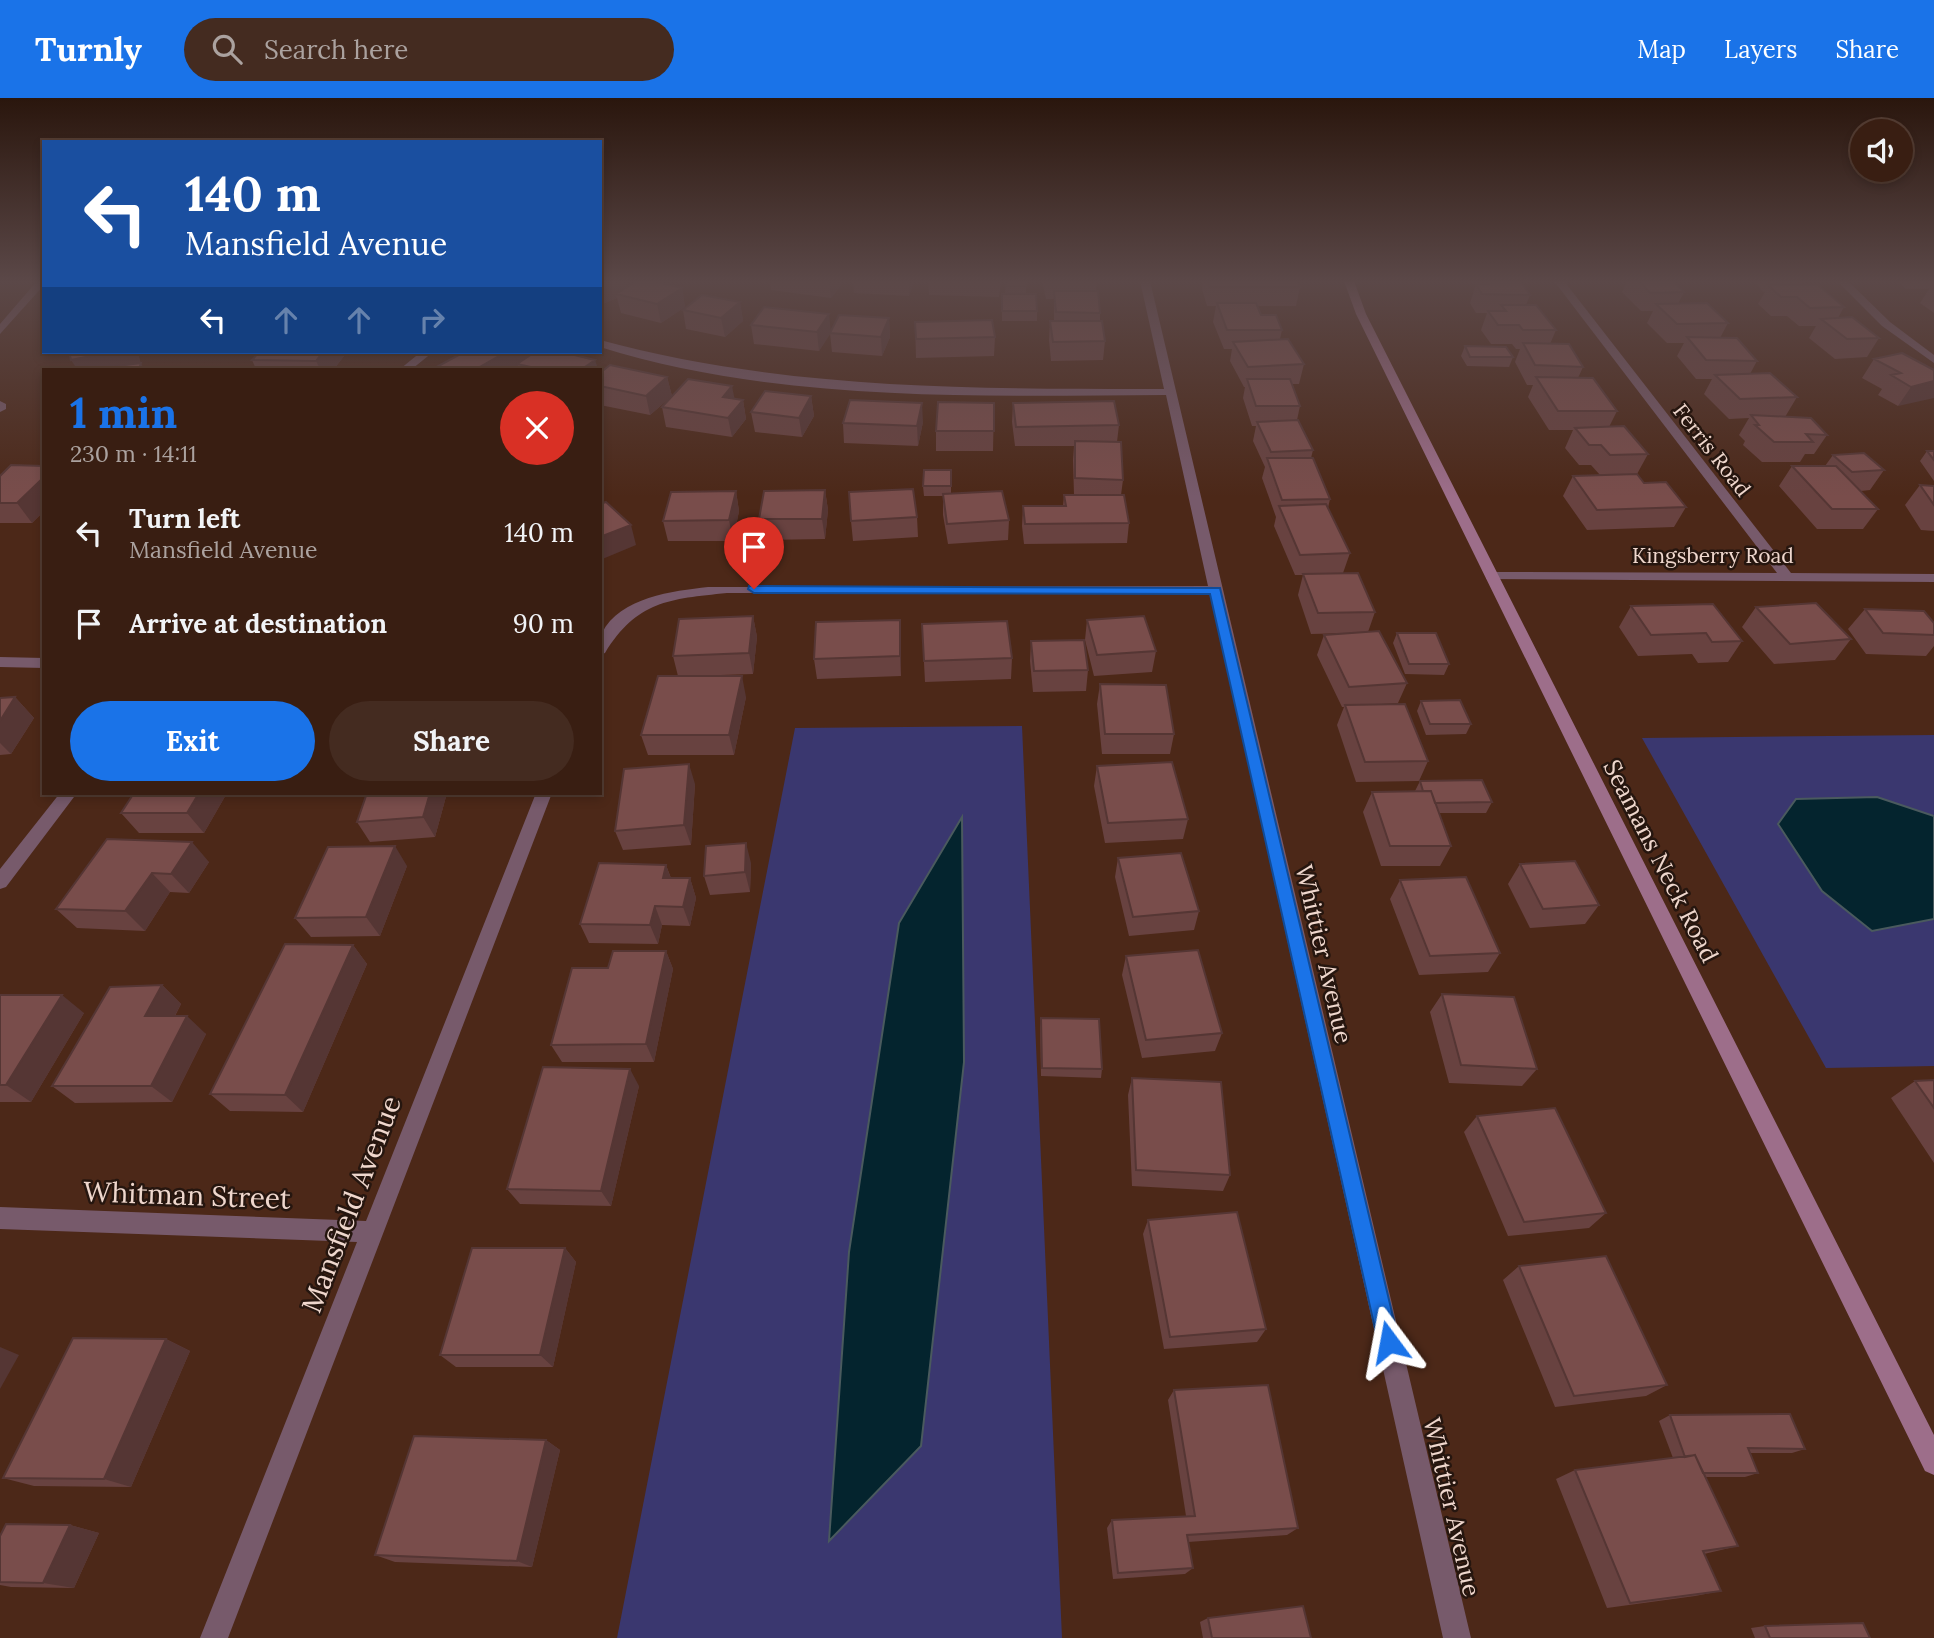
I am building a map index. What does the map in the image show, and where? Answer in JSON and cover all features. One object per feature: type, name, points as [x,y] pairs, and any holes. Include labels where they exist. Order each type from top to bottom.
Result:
[{"type":"main road","name":"Seamans Neck Road","points":[[1380,353],[1934,1462]]},
{"type":"street","points":[[642,353],[716,370],[838,387],[940,392],[1169,392]]},
{"type":"street","name":"Whittier Avenue","points":[[1161,353],[1457,1638]]},
{"type":"street","name":"Ferris Road","points":[[1614,353],[1785,575]]},
{"type":"street","points":[[406,368],[425,354]]},
{"type":"street","points":[[0,404],[0,409]]},
{"type":"street","name":"Kingsberry Road","points":[[1492,576],[1785,575],[1934,578]]},
{"type":"street","points":[[602,647],[618,620],[629,612],[680,594],[727,589],[1215,590]]},
{"type":"street","points":[[0,662],[42,663]]},
{"type":"street","points":[[0,882],[67,795]]},
{"type":"street","name":"Mansfield Avenue","points":[[214,1638],[543,795]]},
{"type":"street","name":"Whitman Street","points":[[0,1218],[372,1232]]},
{"type":"shaded area","points":[[1022,726],[1062,1638],[617,1638],[795,728]]},
{"type":"shaded area","points":[[1934,735],[1934,1066],[1826,1068],[1642,738]]},
{"type":"water","points":[[1877,797],[1934,816],[1934,919],[1872,931],[1822,891],[1778,824],[1796,799]]},
{"type":"water","points":[[962,817],[964,1062],[921,1446],[829,1541],[849,1252],[899,923]]},
{"type":"building","points":[[1240,353],[1297,353],[1304,364],[1248,367]]},
{"type":"building","points":[[1468,353],[1510,353],[1513,357],[1470,357]]},
{"type":"building","points":[[1528,353],[1574,353],[1583,367],[1535,365]]},
{"type":"building","points":[[1700,353],[1750,353],[1757,361],[1706,360]]},
{"type":"building","points":[[1902,353],[1934,370],[1934,381],[1911,387],[1891,375],[1901,373],[1874,359]]},
{"type":"building","points":[[70,354],[100,354],[71,360]]},
{"type":"building","points":[[257,354],[321,354],[316,361],[252,360]]},
{"type":"building","points":[[460,354],[502,354],[478,368],[435,368]]},
{"type":"building","points":[[532,354],[570,354],[595,360],[583,368],[535,368],[517,364]]},
{"type":"building","points":[[141,363],[139,368],[103,368]]},
{"type":"building","points":[[610,365],[667,377],[646,396],[602,386],[602,371]]},
{"type":"building","points":[[1770,373],[1797,397],[1740,399],[1715,375]]},
{"type":"building","points":[[1536,377],[1593,378],[1617,411],[1558,411]]},
{"type":"building","points":[[688,379],[732,386],[723,397],[743,400],[728,418],[662,407]]},
{"type":"building","points":[[1247,379],[1290,379],[1300,406],[1256,406]]},
{"type":"building","points":[[765,391],[811,396],[799,418],[751,412]]},
{"type":"building","points":[[850,400],[922,403],[917,426],[843,423]]},
{"type":"building","points":[[1114,401],[1119,425],[1016,427],[1013,403]]},
{"type":"building","points":[[938,402],[994,403],[994,431],[936,431]]},
{"type":"building","points":[[1751,415],[1811,418],[1827,435],[1806,434],[1813,442],[1774,442],[1755,425],[1759,425]]},
{"type":"building","points":[[1298,420],[1313,450],[1271,452],[1257,422]]},
{"type":"building","points":[[1624,426],[1648,454],[1610,455],[1601,445],[1589,445],[1575,428]]},
{"type":"building","points":[[1075,441],[1121,442],[1123,480],[1075,478]]},
{"type":"building","points":[[1927,451],[1934,451],[1934,460]]},
{"type":"building","points":[[1864,453],[1884,470],[1852,472],[1833,455]]},
{"type":"building","points":[[1267,458],[1313,458],[1330,499],[1282,500]]},
{"type":"building","points":[[11,465],[42,466],[42,479],[17,503],[0,503],[0,476]]},
{"type":"building","points":[[1792,466],[1836,466],[1878,509],[1832,509]]},
{"type":"building","points":[[924,470],[951,470],[951,486],[923,486]]},
{"type":"building","points":[[1637,474],[1644,483],[1666,482],[1686,507],[1597,510],[1573,476]]},
{"type":"building","points":[[1920,485],[1934,486],[1934,505]]},
{"type":"building","points":[[913,489],[917,517],[851,521],[849,492]]},
{"type":"building","points":[[825,490],[822,519],[759,519],[764,491]]},
{"type":"building","points":[[736,491],[729,520],[663,521],[671,492]]},
{"type":"building","points":[[1002,491],[1009,520],[947,524],[943,494]]},
{"type":"building","points":[[1064,495],[1124,495],[1129,523],[1025,524],[1023,506],[1066,506]]},
{"type":"building","points":[[606,502],[631,525],[602,536],[602,503]]},
{"type":"building","points":[[1326,504],[1350,553],[1300,555],[1279,506]]},
{"type":"building","points":[[1358,573],[1375,612],[1318,613],[1303,574]]},
{"type":"building","points":[[1816,603],[1851,639],[1790,644],[1756,607]]},
{"type":"building","points":[[1713,604],[1742,641],[1712,642],[1706,633],[1651,635],[1631,606]]},
{"type":"building","points":[[1865,609],[1924,611],[1934,623],[1934,635],[1883,633]]},
{"type":"building","points":[[753,616],[749,653],[673,656],[679,619]]},
{"type":"building","points":[[1144,616],[1156,651],[1097,655],[1087,620]]},
{"type":"building","points":[[900,620],[900,656],[814,659],[816,622]]},
{"type":"building","points":[[1007,621],[1012,658],[924,661],[922,624]]},
{"type":"building","points":[[1379,631],[1407,683],[1349,687],[1324,635]]},
{"type":"building","points":[[1397,633],[1436,633],[1449,664],[1409,664]]},
{"type":"building","points":[[1084,640],[1088,670],[1034,671],[1031,641]]},
{"type":"building","points":[[658,676],[742,676],[729,735],[641,735]]},
{"type":"building","points":[[1100,684],[1166,685],[1174,734],[1105,734]]},
{"type":"building","points":[[15,697],[0,721],[0,698]]},
{"type":"building","points":[[1460,700],[1471,724],[1430,724],[1421,701]]},
{"type":"building","points":[[1405,704],[1428,761],[1365,762],[1345,705]]},
{"type":"building","points":[[1172,762],[1188,819],[1108,823],[1097,766]]},
{"type":"building","points":[[689,764],[684,825],[615,831],[624,769]]},
{"type":"building","points":[[1482,780],[1492,802],[1435,803],[1431,791],[1423,791],[1420,781]]},
{"type":"building","points":[[1431,791],[1451,846],[1390,846],[1372,792]]},
{"type":"building","points":[[133,795],[198,795],[187,813],[121,813]]},
{"type":"building","points":[[366,795],[429,795],[423,817],[357,822]]},
{"type":"building","points":[[107,839],[192,842],[171,874],[152,873],[125,911],[56,909]]},
{"type":"building","points":[[746,843],[745,872],[704,876],[706,846]]},
{"type":"building","points":[[395,846],[366,917],[295,918],[328,847]]},
{"type":"building","points":[[1181,853],[1199,911],[1133,917],[1118,858]]},
{"type":"building","points":[[1575,861],[1599,905],[1543,909],[1520,864]]},
{"type":"building","points":[[599,863],[666,865],[663,878],[690,878],[683,907],[655,906],[650,925],[580,924]]},
{"type":"building","points":[[1466,877],[1500,953],[1430,956],[1400,880]]},
{"type":"building","points":[[285,944],[353,945],[285,1095],[210,1094]]},
{"type":"building","points":[[1198,950],[1222,1033],[1146,1040],[1126,956]]},
{"type":"building","points":[[613,951],[666,951],[646,1044],[551,1045],[572,968],[608,968]]},
{"type":"building","points":[[162,985],[145,1016],[187,1016],[151,1086],[52,1086],[110,987]]},
{"type":"building","points":[[1442,994],[1514,997],[1537,1069],[1461,1065]]},
{"type":"building","points":[[0,995],[62,995],[6,1085],[0,1085]]},
{"type":"building","points":[[1041,1018],[1099,1019],[1102,1069],[1042,1068]]},
{"type":"building","points":[[543,1067],[630,1069],[601,1191],[507,1189]]},
{"type":"building","points":[[1132,1078],[1221,1082],[1230,1175],[1136,1170]]},
{"type":"building","points":[[1934,1080],[1934,1108],[1915,1081]]},
{"type":"building","points":[[1555,1108],[1606,1213],[1524,1222],[1477,1116]]},
{"type":"building","points":[[1237,1212],[1266,1329],[1170,1337],[1148,1220]]},
{"type":"building","points":[[472,1248],[565,1248],[540,1355],[440,1355]]},
{"type":"building","points":[[1606,1256],[1667,1385],[1574,1396],[1519,1266]]},
{"type":"building","points":[[73,1338],[166,1339],[104,1479],[3,1478]]},
{"type":"building","points":[[1268,1385],[1298,1528],[1187,1535],[1193,1568],[1118,1573],[1112,1520],[1195,1516],[1174,1390]]},
{"type":"building","points":[[1790,1414],[1805,1449],[1748,1448],[1758,1473],[1703,1473],[1695,1455],[1685,1457],[1670,1415]]},
{"type":"building","points":[[414,1436],[546,1440],[517,1561],[375,1555]]},
{"type":"building","points":[[1695,1455],[1738,1546],[1703,1551],[1721,1591],[1630,1603],[1575,1470]]},
{"type":"building","points":[[6,1524],[70,1525],[43,1583],[0,1582],[0,1536]]},
{"type":"building","points":[[1303,1606],[1311,1638],[1212,1638],[1208,1618]]},
{"type":"building","points":[[1863,1623],[1870,1638],[1770,1638],[1765,1626]]},
{"type":"route","points":[[754,589],[1215,590],[1389,1342]]}]
